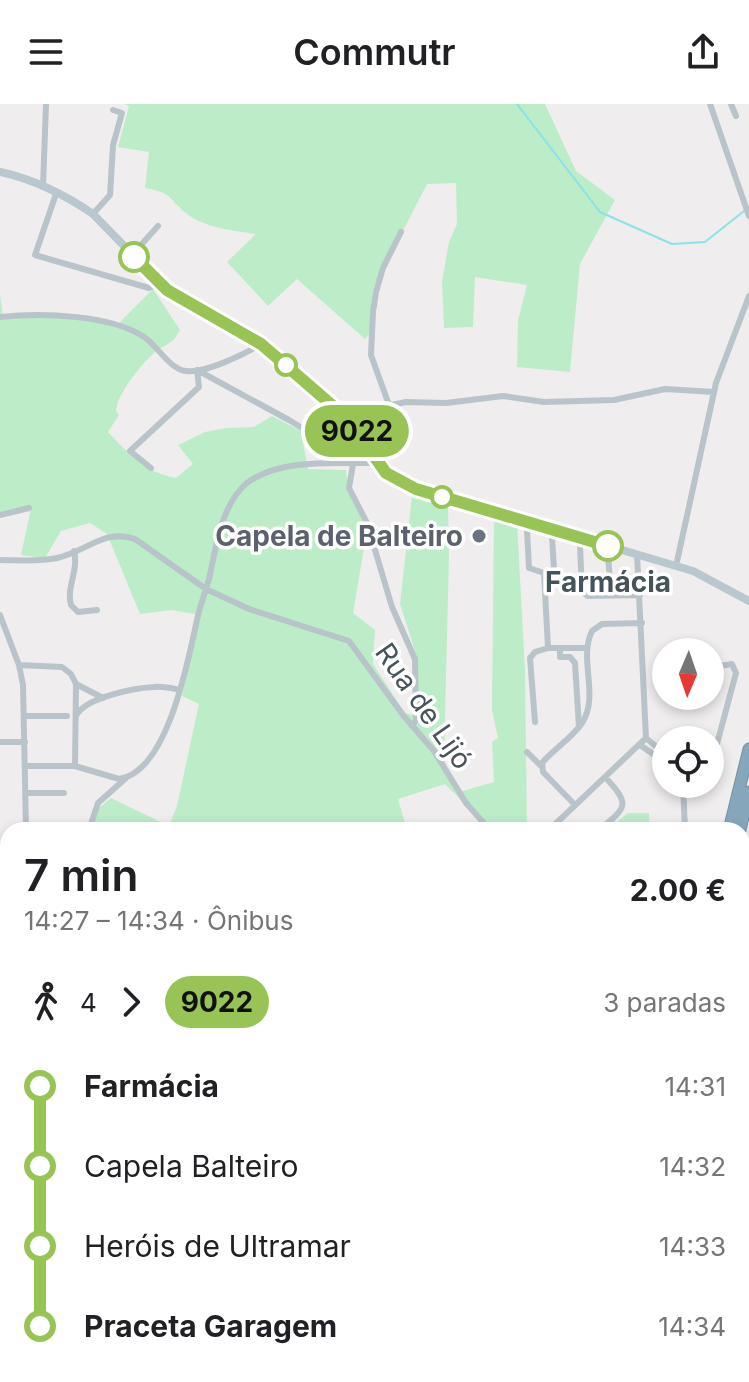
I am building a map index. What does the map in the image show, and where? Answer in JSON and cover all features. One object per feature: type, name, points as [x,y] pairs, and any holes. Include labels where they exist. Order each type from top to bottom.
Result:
[{"type":"highway","points":[[731,822],[749,749]]},
{"type":"highway","points":[[742,822],[749,792]]},
{"type":"street","points":[[43,187],[46,104]]},
{"type":"street","points":[[710,104],[749,216]]},
{"type":"street","points":[[731,104],[736,116]]},
{"type":"street","points":[[93,214],[110,195],[113,145],[122,113],[113,110]]},
{"type":"street","points":[[0,172],[22,177],[93,214],[160,284],[261,344],[349,420],[392,477],[416,489],[699,573],[749,601]]},
{"type":"street","points":[[56,194],[35,255],[149,288],[160,284]]},
{"type":"street","points":[[132,255],[158,226]]},
{"type":"street","points":[[389,405],[371,355],[373,312],[383,268],[401,232]]},
{"type":"street","points":[[676,566],[714,392],[749,296]]},
{"type":"street","points":[[0,317],[85,319],[120,325],[147,338],[178,369],[185,371],[243,355],[261,344]]},
{"type":"street","points":[[197,370],[289,420],[356,464]]},
{"type":"street","points":[[151,468],[130,451],[199,387],[197,370]]},
{"type":"street","points":[[349,420],[366,411],[406,402],[446,403],[503,396],[544,402],[625,399],[665,389],[714,392]]},
{"type":"street","points":[[91,822],[98,803],[153,753],[171,719],[228,509],[248,482],[286,468],[379,463]]},
{"type":"street","points":[[356,464],[349,488],[367,523],[392,607],[415,659],[416,720],[412,726]]},
{"type":"street","points":[[0,515],[29,508]]},
{"type":"street","points":[[527,530],[529,568],[544,573],[554,569],[552,537]]},
{"type":"street","name":"Rua de Lijó","points":[[0,560],[55,559],[110,536],[126,536],[135,539],[206,589],[249,609],[349,641],[434,751],[466,803],[483,822]]},
{"type":"street","points":[[580,546],[582,592],[588,596],[640,595]]},
{"type":"street","points":[[74,551],[77,566],[70,588],[71,605],[78,612],[97,610]]},
{"type":"street","points":[[608,554],[611,595]]},
{"type":"street","points":[[557,822],[646,738],[637,554]]},
{"type":"street","points":[[544,573],[548,648]]},
{"type":"street","points":[[0,615],[19,665],[25,716],[26,822]]},
{"type":"street","points":[[541,766],[576,730],[587,711],[587,648],[592,631],[602,624],[642,623]]},
{"type":"street","points":[[535,722],[530,658],[535,652],[548,648],[587,648]]},
{"type":"street","points":[[560,648],[560,657],[570,657],[575,663],[576,730]]},
{"type":"street","points":[[722,726],[736,673],[732,664],[724,665]]},
{"type":"street","points":[[19,665],[62,667],[71,674],[76,684],[75,766]]},
{"type":"street","points":[[76,684],[103,698]]},
{"type":"street","points":[[76,716],[79,709],[103,698],[149,687],[180,690]]},
{"type":"street","points":[[25,716],[67,716]]},
{"type":"street","points":[[646,738],[652,743]]},
{"type":"street","points":[[0,742],[25,742]]},
{"type":"street","points":[[640,745],[652,753]]},
{"type":"street","points":[[527,752],[575,805]]},
{"type":"street","points":[[26,766],[75,766],[112,779],[126,778]]},
{"type":"street","points":[[605,777],[622,795],[624,802],[621,811],[608,822]]},
{"type":"street","points":[[26,793],[64,793]]},
{"type":"street","points":[[684,798],[685,822]]},
{"type":"green space","points":[[125,104],[545,104],[576,171],[615,200],[580,264],[570,372],[517,367],[518,320],[527,285],[475,277],[473,327],[444,328],[442,281],[449,242],[457,224],[456,183],[427,184],[374,287],[371,304],[373,330],[365,339],[297,279],[268,306],[227,262],[256,234],[203,223],[187,214],[166,194],[145,188],[149,152],[118,147],[129,106]]},
{"type":"green space","points":[[153,289],[180,330],[171,342],[148,359],[130,381],[117,404],[119,415],[108,432],[146,467],[176,478],[193,464],[178,445],[205,432],[254,427],[272,416],[301,431],[308,469],[346,470],[348,487],[367,530],[353,613],[375,630],[373,664],[405,713],[416,716],[417,657],[400,604],[412,496],[448,505],[444,759],[456,793],[494,782],[492,742],[498,738],[492,710],[494,514],[517,522],[525,670],[527,822],[488,822],[445,784],[398,799],[405,822],[171,822],[177,806],[199,704],[182,696],[200,615],[172,610],[140,614],[107,534],[90,523],[61,531],[45,558],[21,555],[31,508],[0,514],[0,295],[3,317],[74,319],[116,326]]},
{"type":"green space","points":[[111,798],[161,822],[95,822],[98,809]]},
{"type":"green space","points":[[628,813],[649,813],[650,822],[616,822]]},
{"type":"waterway","points":[[517,104],[600,212],[672,244],[705,242],[744,211]]},
{"type":"bus line","name":"9022","points":[[134,257],[167,290],[261,344],[349,420],[392,477],[416,489],[608,546]]},
{"type":"place","name":"Capela de Balteiro","points":[[479,536]]},
{"type":"place","name":"Farmácia","points":[[608,546]]}]
